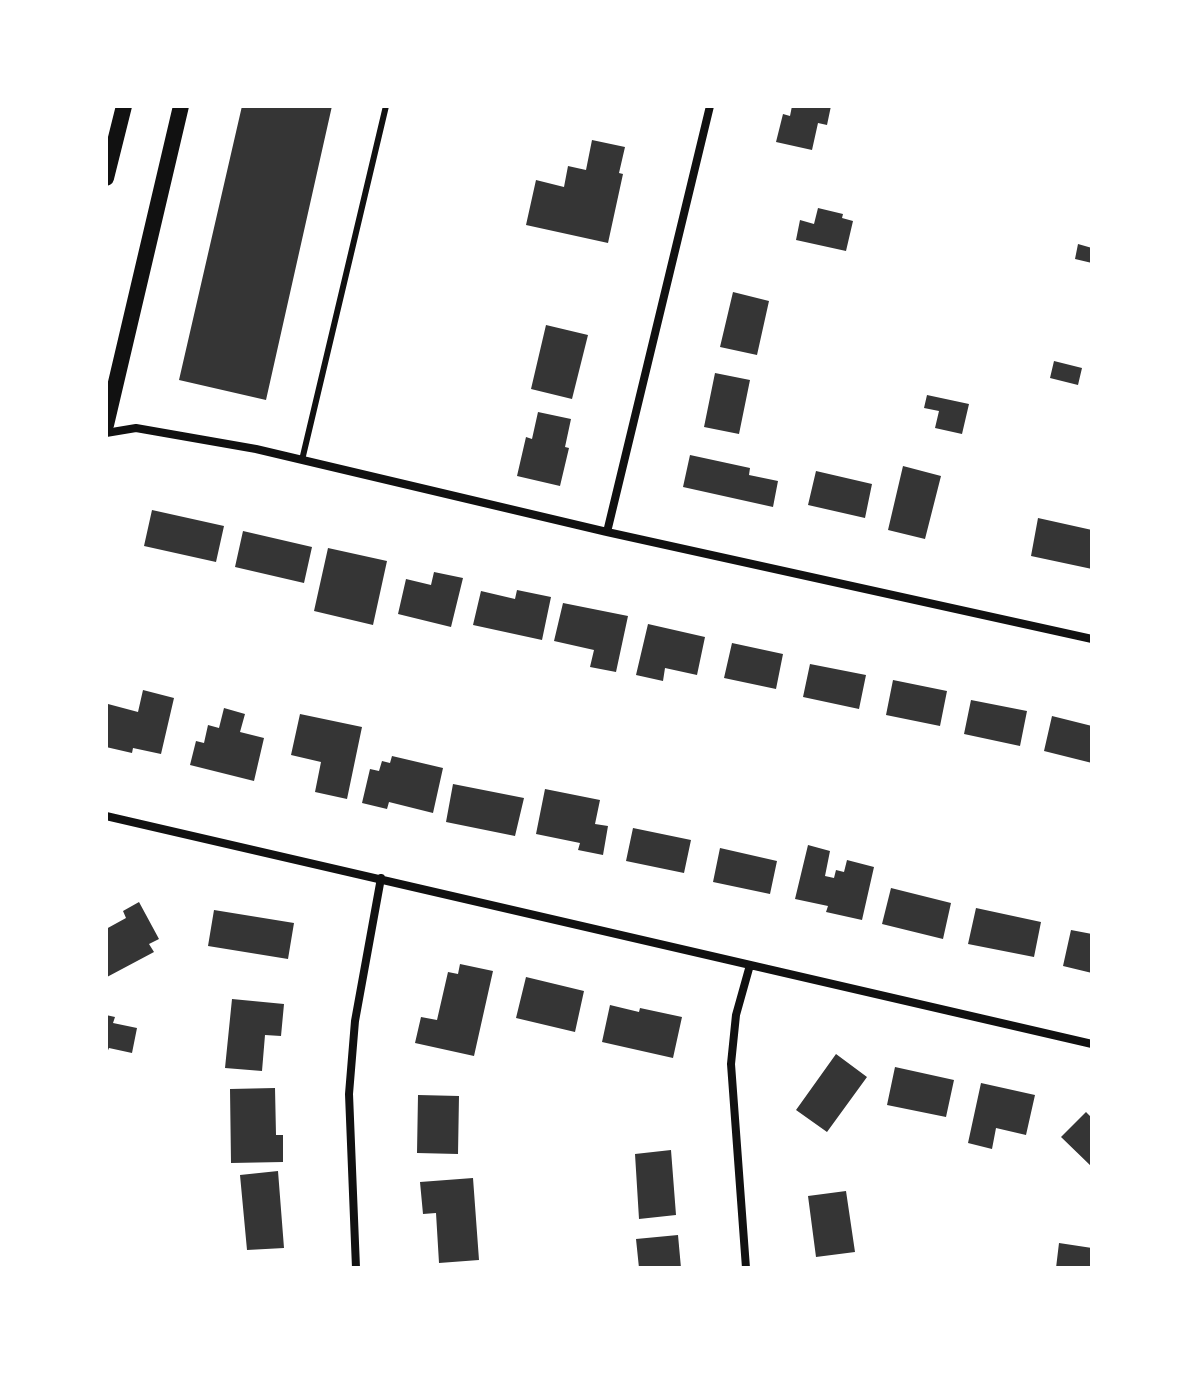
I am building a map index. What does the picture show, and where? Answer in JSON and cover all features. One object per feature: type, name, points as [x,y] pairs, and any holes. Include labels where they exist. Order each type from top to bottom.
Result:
[{"type":"main road","points":[[106,178],[124,106]]},
{"type":"main road","points":[[106,425],[181,106]]},
{"type":"street","points":[[607,532],[710,106]]},
{"type":"street","points":[[106,433],[136,428],[256,449],[607,532],[1092,639]]},
{"type":"street","points":[[106,816],[1092,1044]]},
{"type":"street","points":[[356,1268],[349,1094],[355,1021],[381,878]]},
{"type":"street","points":[[746,1268],[731,1064],[736,1015],[750,965]]},
{"type":"lane","points":[[302,460],[386,106]]},
{"type":"building","points":[[242,106],[332,106],[266,400],[179,380]]},
{"type":"building","points":[[792,106],[831,106],[827,125],[818,123],[812,150],[776,142],[783,114],[790,116]]},
{"type":"building","points":[[592,140],[625,147],[619,173],[623,174],[608,243],[526,225],[536,180],[564,187],[568,166],[586,170]]},
{"type":"building","points":[[818,208],[843,214],[842,218],[853,221],[846,251],[796,240],[800,220],[814,224]]},
{"type":"building","points":[[1078,244],[1092,248],[1092,263],[1075,259]]},
{"type":"building","points":[[733,292],[769,301],[757,355],[720,347]]},
{"type":"building","points":[[546,325],[588,335],[572,399],[531,389]]},
{"type":"building","points":[[1054,361],[1082,368],[1078,385],[1050,378]]},
{"type":"building","points":[[715,373],[750,380],[739,434],[704,427]]},
{"type":"building","points":[[927,395],[969,404],[962,434],[935,428],[939,411],[924,408]]},
{"type":"building","points":[[538,412],[571,419],[565,447],[569,448],[560,486],[517,476],[526,437],[532,439]]},
{"type":"building","points":[[690,455],[750,468],[749,475],[778,481],[773,507],[683,487]]},
{"type":"building","points":[[903,466],[941,476],[925,539],[888,530]]},
{"type":"building","points":[[816,471],[872,484],[865,518],[808,505]]},
{"type":"building","points":[[152,510],[224,526],[216,562],[144,546]]},
{"type":"building","points":[[1038,518],[1092,530],[1092,569],[1031,556]]},
{"type":"building","points":[[243,531],[312,547],[304,583],[235,567]]},
{"type":"building","points":[[328,548],[387,561],[373,625],[314,611]]},
{"type":"building","points":[[434,572],[463,578],[451,627],[398,614],[406,579],[431,585]]},
{"type":"building","points":[[517,590],[551,597],[542,640],[473,625],[481,591],[515,599]]},
{"type":"building","points":[[563,603],[628,616],[616,672],[590,667],[594,650],[554,641]]},
{"type":"building","points":[[648,624],[705,637],[697,675],[665,668],[663,681],[636,675]]},
{"type":"building","points":[[732,643],[783,654],[776,689],[724,678]]},
{"type":"building","points":[[810,664],[866,675],[859,709],[803,697]]},
{"type":"building","points":[[893,680],[947,691],[940,726],[886,715]]},
{"type":"building","points":[[143,690],[174,698],[161,754],[133,748],[132,753],[106,747],[108,704],[138,712]]},
{"type":"building","points":[[971,700],[1027,711],[1020,746],[964,734]]},
{"type":"building","points":[[224,708],[245,714],[240,732],[264,738],[254,781],[190,765],[196,741],[204,743],[208,725],[219,728]]},
{"type":"building","points":[[300,714],[362,727],[347,799],[315,792],[321,762],[291,755]]},
{"type":"building","points":[[1052,716],[1092,726],[1092,763],[1044,751]]},
{"type":"building","points":[[392,756],[443,768],[433,813],[389,802],[387,809],[362,803],[370,769],[379,771],[382,761],[390,763]]},
{"type":"building","points":[[453,784],[524,798],[515,836],[446,822]]},
{"type":"building","points":[[545,789],[600,800],[595,824],[608,826],[603,855],[578,850],[580,843],[536,834]]},
{"type":"building","points":[[633,828],[691,840],[684,873],[626,861]]},
{"type":"building","points":[[808,845],[830,851],[825,876],[834,878],[836,870],[844,872],[847,860],[874,867],[862,920],[826,912],[828,906],[795,899]]},
{"type":"building","points":[[720,848],[777,861],[770,894],[713,882]]},
{"type":"building","points":[[891,888],[951,903],[943,939],[882,924]]},
{"type":"building","points":[[139,902],[159,939],[149,944],[154,952],[107,977],[106,929],[126,918],[123,911]]},
{"type":"building","points":[[976,908],[1041,922],[1034,957],[968,944]]},
{"type":"building","points":[[214,910],[294,923],[288,959],[208,946]]},
{"type":"building","points":[[1071,930],[1092,934],[1092,973],[1063,966]]},
{"type":"building","points":[[460,964],[493,971],[474,1056],[415,1043],[421,1017],[437,1020],[448,972],[458,974]]},
{"type":"building","points":[[526,977],[584,991],[575,1032],[516,1018]]},
{"type":"building","points":[[232,999],[284,1004],[281,1036],[265,1035],[262,1071],[225,1068]]},
{"type":"building","points":[[610,1005],[682,1017],[673,1058],[602,1042]]},
{"type":"building","points":[[106,1015],[115,1017],[113,1023],[137,1028],[132,1053],[109,1048],[106,1055]]},
{"type":"building","points":[[836,1054],[867,1077],[827,1132],[796,1110]]},
{"type":"building","points":[[895,1067],[954,1080],[946,1117],[887,1105]]},
{"type":"building","points":[[981,1083],[1035,1095],[1026,1135],[996,1128],[992,1149],[968,1143]]},
{"type":"building","points":[[275,1088],[276,1135],[283,1135],[283,1162],[231,1163],[230,1089]]},
{"type":"building","points":[[418,1095],[459,1096],[458,1154],[417,1153]]},
{"type":"building","points":[[1086,1112],[1092,1118],[1092,1167],[1061,1137]]},
{"type":"building","points":[[671,1150],[676,1215],[639,1219],[635,1154]]},
{"type":"building","points":[[278,1171],[284,1248],[247,1250],[240,1175]]},
{"type":"building","points":[[473,1178],[479,1260],[439,1263],[436,1213],[423,1214],[420,1182]]},
{"type":"building","points":[[846,1191],[855,1252],[816,1257],[808,1196]]},
{"type":"building","points":[[678,1235],[681,1268],[639,1268],[636,1239]]},
{"type":"building","points":[[1059,1243],[1092,1248],[1092,1268],[1056,1268]]}]
